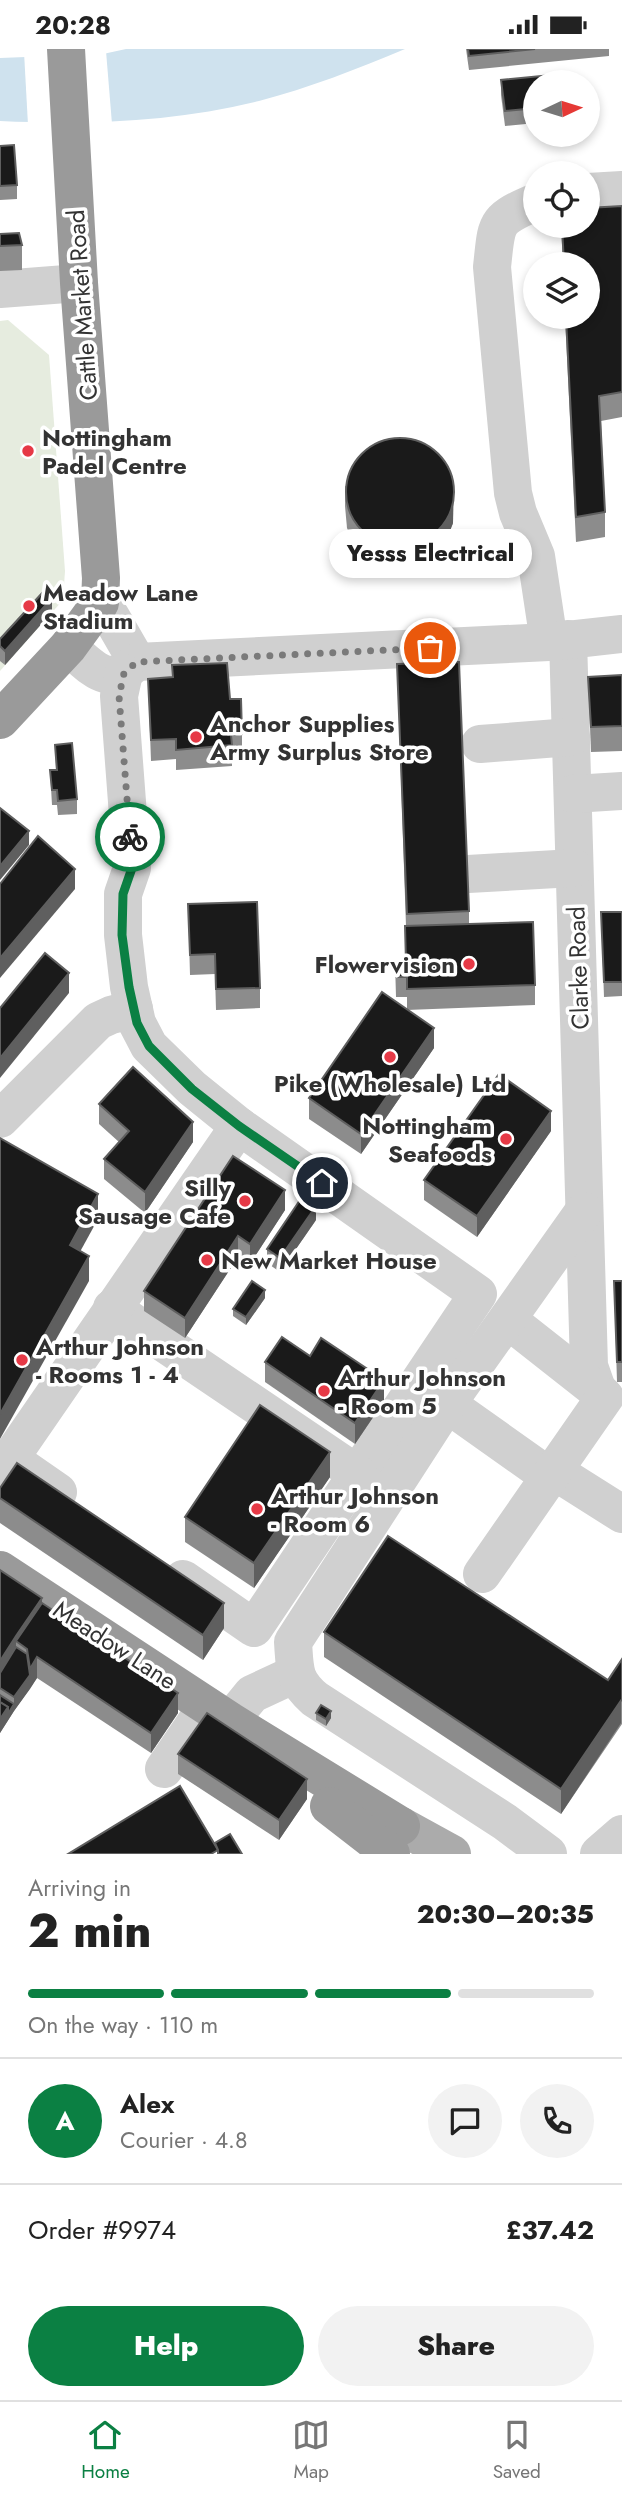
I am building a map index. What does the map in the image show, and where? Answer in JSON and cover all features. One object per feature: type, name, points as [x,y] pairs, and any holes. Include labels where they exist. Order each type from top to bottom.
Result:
[{"type":"highway","name":"Cattle Market Road","points":[[65,49],[100,564],[100,603]]},
{"type":"highway","points":[[0,720],[68,647],[100,603]]},
{"type":"highway","name":"Meadow Lane","points":[[0,1571],[219,1713],[258,1757],[381,1845]]},
{"type":"main road","name":"Meadow Lane","points":[[381,1845],[452,1854]]},
{"type":"street","points":[[600,191],[622,190]]},
{"type":"street","name":"Clarke Road","points":[[523,208],[504,216],[497,231],[492,267],[513,493],[518,513],[536,556],[559,641],[571,737],[589,1366],[608,1400]]},
{"type":"street","points":[[0,289],[79,283]]},
{"type":"street","points":[[100,603],[111,617],[120,669],[119,696],[132,868],[123,894],[122,935],[137,1023],[149,1046],[192,1089],[239,1126],[478,1294],[254,1628],[154,1559]]},
{"type":"street","points":[[68,647],[120,669],[559,641],[622,634]]},
{"type":"street","points":[[480,744],[571,737]]},
{"type":"street","points":[[573,794],[622,791]]},
{"type":"street","points":[[468,874],[574,869]]},
{"type":"street","points":[[0,1119],[98,1021],[134,1009]]},
{"type":"street","points":[[87,1512],[4,1466],[239,1126]]},
{"type":"street","points":[[548,1854],[505,1822],[315,1699],[300,1686],[295,1675],[293,1642],[447,1405],[584,1211]]},
{"type":"street","points":[[112,1308],[359,1475]]},
{"type":"street","points":[[482,1574],[608,1400],[508,1320]]},
{"type":"street","points":[[447,1405],[552,1474],[622,1514]]},
{"type":"street","points":[[164,1769],[219,1713],[252,1693],[295,1675]]},
{"type":"street","points":[[599,1854],[622,1834]]},
{"type":"shaded area","name":"Nottingham Padel Centre","points":[[8,320],[49,355],[65,571],[63,600],[0,671],[0,321]]},
{"type":"water","points":[[126,49],[405,49],[315,84],[259,101],[196,114],[65,123],[0,121],[0,58],[103,54]]},
{"type":"pier","points":[[106,51],[112,124],[28,125],[24,52]]},
{"type":"building","points":[[468,49],[535,49],[469,56]]},
{"type":"building","points":[[523,78],[523,109],[505,111],[501,80]]},
{"type":"building","points":[[14,145],[17,185],[0,186],[0,146]]},
{"type":"building","points":[[622,206],[622,392],[599,396],[605,512],[576,517],[567,329],[600,329],[600,252],[563,252],[563,238],[600,238],[600,207]]},
{"type":"building","points":[[19,233],[22,245],[0,246],[0,234]]},
{"type":"building","points":[[400,438],[421,442],[438,454],[450,471],[454,492],[450,513],[438,530],[421,542],[400,546],[379,542],[362,530],[350,513],[346,492],[350,471],[362,454],[379,442]]},
{"type":"building","points":[[44,591],[52,598],[5,651],[0,646],[0,639]]},
{"type":"building","points":[[459,662],[469,911],[407,914],[397,664]]},
{"type":"building","name":"Anchor Supplies Army Surplus Store","points":[[227,663],[230,699],[241,699],[242,734],[231,735],[232,745],[176,750],[176,739],[151,740],[148,679],[173,677],[172,665]]},
{"type":"building","points":[[622,675],[622,726],[591,727],[588,677]]},
{"type":"building","points":[[72,743],[77,799],[58,801],[57,790],[52,790],[50,770],[57,770],[55,745]]},
{"type":"building","points":[[0,808],[29,831],[0,866]]},
{"type":"building","points":[[38,836],[75,869],[0,958],[0,884]]},
{"type":"building","points":[[257,902],[260,988],[216,989],[215,954],[190,955],[188,904]]},
{"type":"building","points":[[601,912],[622,912],[622,982],[604,982]]},
{"type":"building","name":"Flowervision","points":[[533,922],[535,985],[407,989],[407,977],[396,977],[395,962],[406,962],[405,926]]},
{"type":"building","points":[[45,953],[69,973],[0,1058],[0,1008]]},
{"type":"building","points":[[382,992],[434,1028],[361,1134],[309,1098]]},
{"type":"building","points":[[133,1067],[193,1122],[145,1192],[104,1159],[129,1131],[99,1104]]},
{"type":"building","points":[[499,1074],[551,1111],[477,1216],[424,1180]]},
{"type":"building","name":"Arthur Johnson - Rooms 1 - 4","points":[[0,1138],[98,1194],[70,1245],[89,1256],[0,1414]]},
{"type":"building","name":"New Market House","points":[[233,1156],[285,1190],[250,1244],[238,1236],[185,1318],[144,1291]]},
{"type":"building","points":[[302,1197],[316,1206],[280,1258],[267,1249]]},
{"type":"building","points":[[252,1281],[265,1290],[246,1317],[233,1309]]},
{"type":"building","points":[[614,1281],[622,1281],[622,1362],[617,1362]]},
{"type":"building","points":[[282,1337],[310,1356],[321,1338],[384,1380],[355,1423],[265,1362]]},
{"type":"building","name":"Arthur Johnson - Room 6","points":[[260,1405],[330,1452],[254,1563],[185,1517]]},
{"type":"building","points":[[17,1463],[224,1603],[203,1635],[0,1498],[0,1488]]},
{"type":"building","points":[[388,1536],[608,1680],[622,1659],[622,1699],[561,1789],[324,1632]]},
{"type":"building","points":[[0,1570],[42,1598],[0,1661]]},
{"type":"building","points":[[42,1603],[178,1693],[151,1733],[37,1657],[30,1669],[27,1649],[16,1641]]},
{"type":"building","points":[[16,1647],[27,1654],[30,1675],[14,1697],[0,1688],[0,1673]]},
{"type":"building","points":[[0,1695],[14,1704],[8,1714],[8,1707],[0,1702]]},
{"type":"building","points":[[0,1702],[8,1707],[0,1719]]},
{"type":"building","points":[[321,1705],[331,1711],[326,1719],[316,1713]]},
{"type":"building","points":[[207,1713],[307,1779],[279,1820],[178,1754]]},
{"type":"building","points":[[180,1786],[218,1850],[211,1854],[68,1854]]},
{"type":"building","points":[[230,1834],[242,1854],[218,1854],[215,1843]]},
{"type":"way so far","points":[[130,837],[119,696],[124,673],[137,662],[430,648]]},
{"type":"place","name":"Nottingham Padel Centre","points":[[28,451]]},
{"type":"place","name":"Meadow Lane Stadium","points":[[29,606]]},
{"type":"place","name":"Yesss Electrical","points":[[430,648]]},
{"type":"place","name":"Anchor Supplies Army Surplus Store","points":[[196,737]]},
{"type":"place","name":"Flowervision","points":[[469,964]]},
{"type":"place","name":"Pike (Wholesale) Ltd","points":[[390,1057]]},
{"type":"place","name":"Nottingham Seafoods","points":[[506,1139]]},
{"type":"place","name":"Silly Sausage Cafe","points":[[245,1201]]},
{"type":"place","name":"New Market House","points":[[207,1260]]},
{"type":"place","name":"Arthur Johnson - Rooms 1 - 4","points":[[22,1360]]},
{"type":"place","name":"Arthur Johnson - Room 5","points":[[324,1391]]},
{"type":"place","name":"Arthur Johnson - Room 6","points":[[257,1509]]},
{"type":"route","points":[[130,837],[132,868],[123,894],[122,935],[137,1023],[149,1046],[192,1089],[239,1126],[322,1183]]}]
